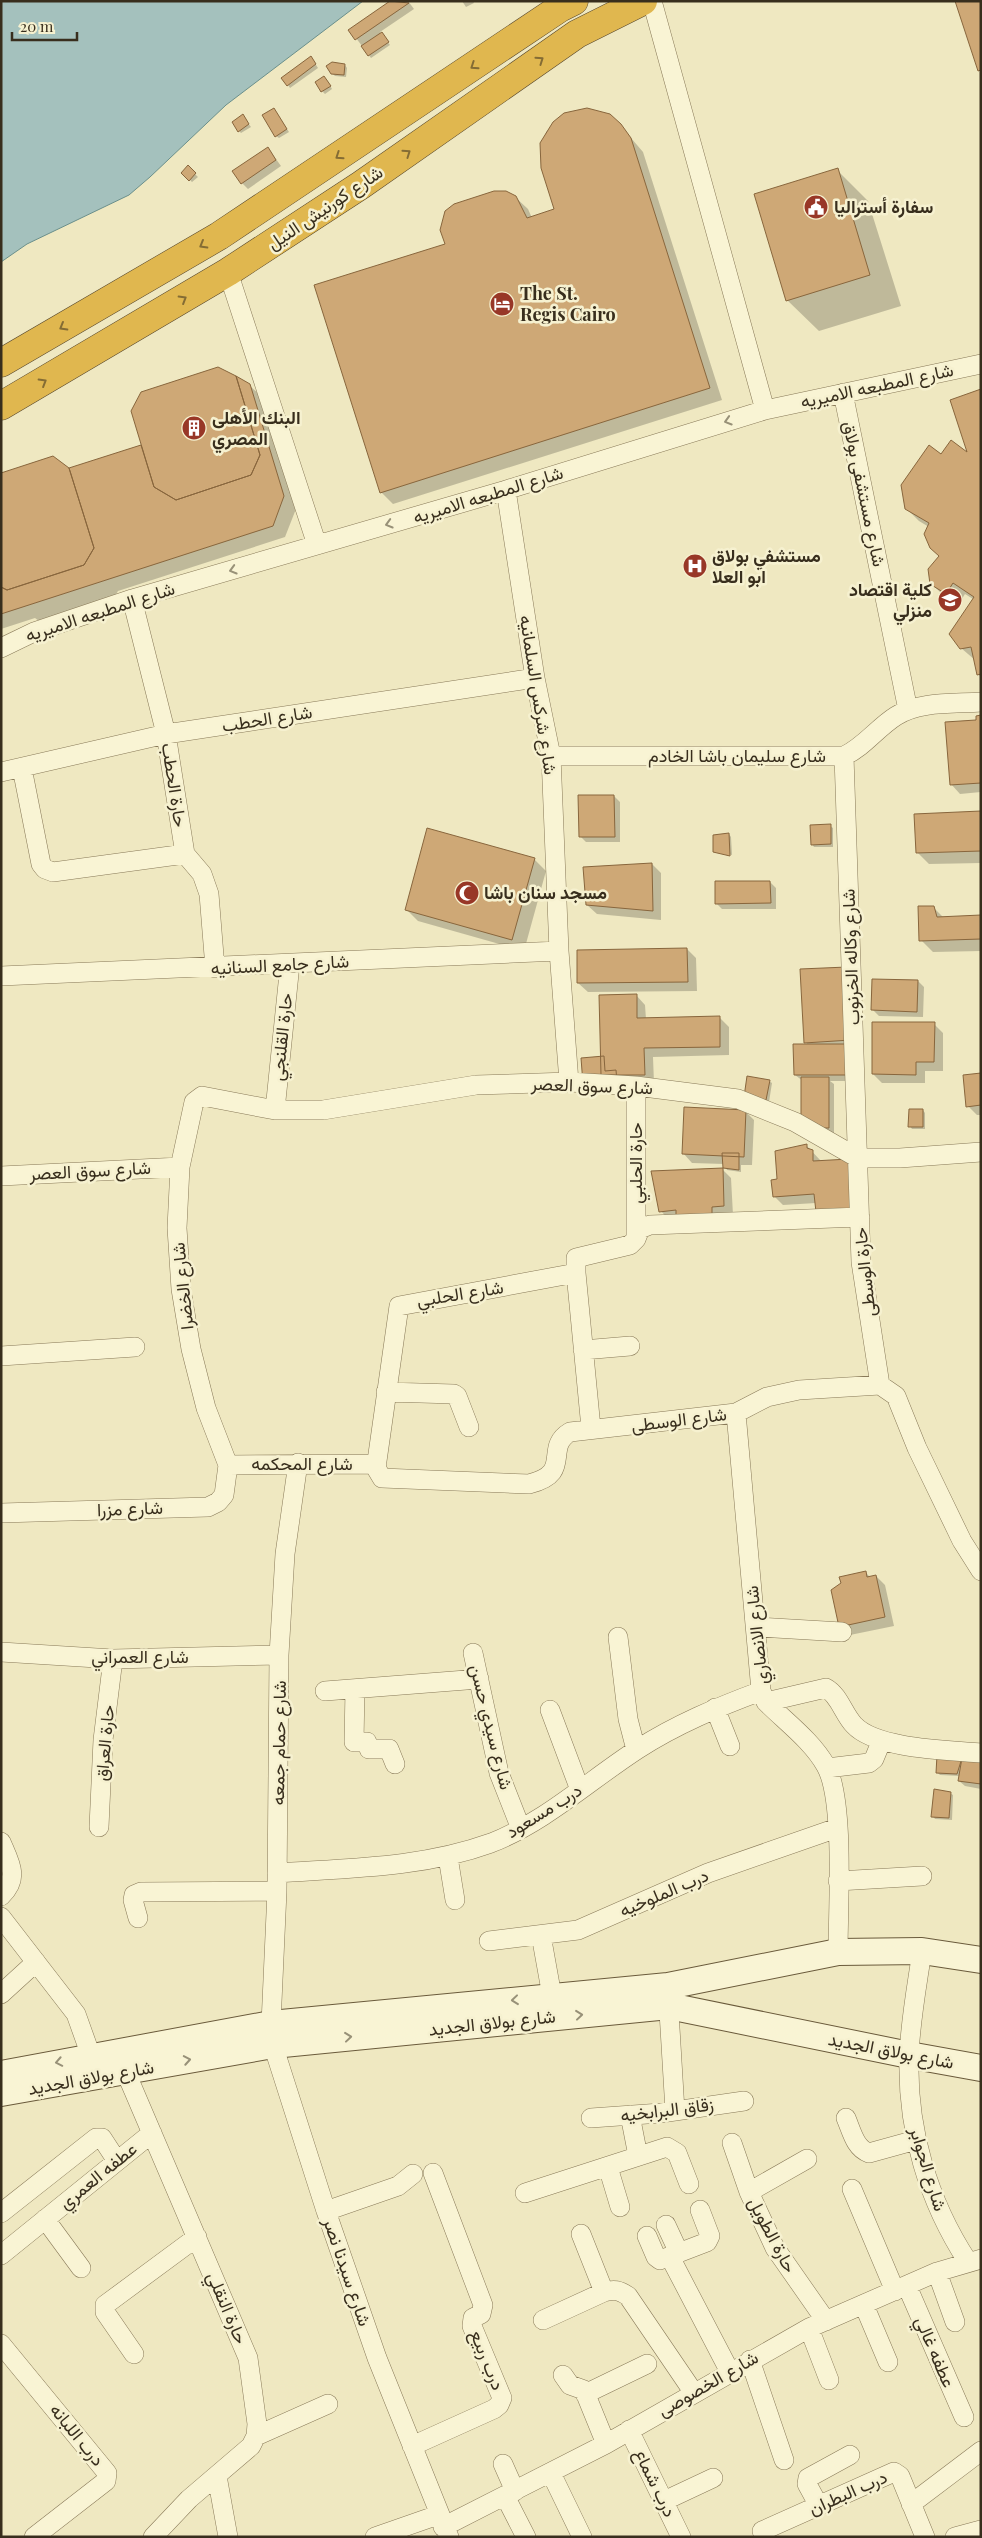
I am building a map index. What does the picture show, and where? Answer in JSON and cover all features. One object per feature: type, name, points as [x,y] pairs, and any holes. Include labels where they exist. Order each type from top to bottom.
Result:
[{"type":"highway","name":"شارع كورنيش النيل","points":[[1,363],[219,236],[574,1]]},
{"type":"highway","name":"شارع كورنيش النيل","points":[[1,406],[228,272],[361,185],[577,34],[643,1]]},
{"type":"street","points":[[652,1],[765,410]]},
{"type":"street","points":[[228,272],[317,545]]},
{"type":"street","name":"شارع المطبعه الاميريه","points":[[1,648],[34,632],[132,599],[506,490],[765,410],[981,364]]},
{"type":"street","name":"شارع مستشفى بولاق","points":[[843,393],[908,710]]},
{"type":"street","name":"شارع شركس السلمانيه","points":[[506,490],[535,678],[551,756],[559,951],[569,1082]]},
{"type":"street","name":"حارة الحطب","points":[[132,599],[166,734],[185,854],[206,883],[215,968]]},
{"type":"street","name":"شارع الحطب","points":[[1,772],[166,734],[535,678]]},
{"type":"street","name":"شارع سليمان باشا الخادم","points":[[551,756],[844,756],[859,748],[893,718],[908,710],[981,702]]},
{"type":"street","name":"شارع وكاله الخرنوب","points":[[844,756],[858,1158]]},
{"type":"street","points":[[22,768],[41,864],[45,870],[53,872],[185,854]]},
{"type":"street","name":"شارع جامع السنانيه","points":[[1,976],[215,968],[559,951]]},
{"type":"street","name":"حارة القلنجي","points":[[275,1110],[290,964]]},
{"type":"street","name":"شارع سوق العصر","points":[[194,1102],[199,1097],[206,1096],[275,1110],[323,1110],[476,1085],[569,1082],[636,1086],[738,1099],[795,1122],[858,1158],[900,1158],[981,1152]]},
{"type":"street","name":"حارة الحلبي","points":[[636,1086],[636,1240]]},
{"type":"street","name":"شارع الخضرا","points":[[194,1102],[180,1167],[177,1228],[182,1297],[191,1349],[206,1408],[228,1465]]},
{"type":"street","name":"حارة الوسطى","points":[[858,1158],[861,1262],[880,1385]]},
{"type":"street","name":"شارع سوق العصر","points":[[1,1176],[180,1167]]},
{"type":"street","points":[[591,1428],[575,1261],[578,1257],[625,1247],[636,1240],[640,1229],[650,1225],[860,1217]]},
{"type":"street","name":"شارع الحلبي","points":[[379,1470],[386,1392],[397,1311],[401,1304],[576,1273]]},
{"type":"street","points":[[583,1350],[630,1346]]},
{"type":"street","points":[[1,1356],[135,1347]]},
{"type":"street","points":[[880,1385],[896,1396],[917,1448],[962,1541],[981,1571]]},
{"type":"street","name":"شارع الوسطى","points":[[379,1470],[529,1484],[550,1475],[557,1464],[558,1443],[562,1437],[570,1432],[591,1428],[736,1413],[767,1397],[799,1390],[880,1385]]},
{"type":"street","points":[[386,1392],[454,1394],[457,1396],[469,1427]]},
{"type":"street","name":"شارع الانصاري","points":[[736,1413],[764,1697],[812,1747],[827,1768],[833,1785],[837,1828],[838,1952]]},
{"type":"street","name":"شارع المحكمه","points":[[228,1465],[298,1463],[379,1470]]},
{"type":"street","name":"شارع حمام جمعه","points":[[272,2034],[277,1882],[280,1655],[285,1554],[298,1463]]},
{"type":"street","name":"شارع مزرا","points":[[1,1512],[208,1506],[218,1502],[224,1495],[228,1465]]},
{"type":"street","points":[[756,1627],[842,1632]]},
{"type":"street","points":[[618,1636],[628,1719],[636,1750]]},
{"type":"street","name":"شارع العمراني","points":[[1,1652],[114,1659],[280,1655]]},
{"type":"street","name":"شارع سيدي حسن","points":[[473,1653],[499,1773],[521,1829]]},
{"type":"street","name":"حارة العراق","points":[[99,1827],[103,1740],[114,1659]]},
{"type":"street","points":[[325,1691],[480,1679]]},
{"type":"street","name":"درب مسعود","points":[[138,1918],[133,1900],[134,1895],[141,1892],[277,1882],[448,1857],[492,1842],[521,1829],[674,1726],[715,1708],[764,1697],[826,1688],[832,1693],[854,1726],[881,1742]]},
{"type":"street","points":[[355,1689],[354,1742],[367,1742],[369,1749],[389,1749],[395,1764]]},
{"type":"street","points":[[715,1708],[730,1746]]},
{"type":"street","points":[[550,1710],[580,1790]]},
{"type":"street","points":[[827,1768],[869,1763],[874,1759],[881,1742],[981,1754]]},
{"type":"street","name":"درب الملوخيه","points":[[488,1941],[578,1930],[708,1873],[837,1828]]},
{"type":"street","points":[[1,1842],[13,1871],[11,1882],[1,1896]]},
{"type":"street","points":[[448,1857],[455,1900]]},
{"type":"street","points":[[838,1881],[922,1876]]},
{"type":"street","points":[[1,1917],[76,2014],[91,2056]]},
{"type":"street","points":[[541,1935],[552,1996]]},
{"type":"street","points":[[675,2111],[668,1996],[838,1952],[922,1951],[981,1960]]},
{"type":"street","name":"شارع الجوابر","points":[[922,1951],[909,2055],[910,2098],[916,2140],[936,2204],[952,2236],[975,2260]]},
{"type":"street","points":[[1,1994],[36,1962]]},
{"type":"street","name":"شارع بولاق الجديد","points":[[1,2093],[122,2062],[272,2034],[552,1996],[668,1996],[909,2055],[981,2068]]},
{"type":"street","name":"شارع بولاق الجديد","points":[[272,2034],[668,1996]]},
{"type":"street","name":"شارع سيدنا نصر","points":[[272,2034],[326,2211],[377,2358],[443,2526]]},
{"type":"street","name":"شارع بولاق الجديد","points":[[1,2074],[91,2056],[122,2062]]},
{"type":"street","name":"حارة النقلي","points":[[122,2062],[248,2358],[254,2387],[256,2436]]},
{"type":"street","name":"زقاق البرابخيه","points":[[591,2118],[675,2111],[744,2101]]},
{"type":"street","points":[[630,2115],[638,2156]]},
{"type":"street","points":[[846,2118],[857,2145],[862,2151],[869,2153],[916,2140]]},
{"type":"street","name":"عطفه العمري","points":[[1,2255],[152,2133]]},
{"type":"street","points":[[1,2213],[96,2138],[102,2138],[116,2161]]},
{"type":"street","name":"حارة الطويل","points":[[732,2143],[749,2192],[775,2248],[818,2324],[830,2380]]},
{"type":"street","points":[[525,2193],[667,2147],[672,2148],[677,2153],[689,2184]]},
{"type":"street","points":[[749,2192],[807,2159]]},
{"type":"street","points":[[608,2167],[620,2207]]},
{"type":"street","name":"درب ربيع","points":[[412,2446],[494,2409],[499,2405],[502,2398],[472,2326],[473,2318],[481,2314],[483,2305],[433,2172]]},
{"type":"street","points":[[326,2211],[398,2186],[413,2174]]},
{"type":"street","name":"عطفه غالي","points":[[852,2189],[964,2418]]},
{"type":"street","points":[[647,2236],[658,2259],[674,2255],[709,2240],[710,2236],[700,2210]]},
{"type":"street","name":"عطفه العمري","points":[[45,2219],[81,2268]]},
{"type":"street","points":[[666,2224],[674,2255],[730,2372]]},
{"type":"street","points":[[581,2234],[604,2292]]},
{"type":"street","points":[[134,2354],[104,2312],[105,2305],[197,2237]]},
{"type":"street","name":"شارع الخصوصى","points":[[375,2537],[443,2526],[510,2494],[606,2444],[750,2360],[818,2324],[937,2272],[975,2260]]},
{"type":"street","points":[[937,2272],[955,2322]]},
{"type":"street","points":[[543,2320],[604,2292],[621,2291],[628,2296],[694,2393]]},
{"type":"street","points":[[864,2305],[888,2362]]},
{"type":"street","name":"درب اللبانه","points":[[1,2344],[107,2473],[106,2481],[34,2537]]},
{"type":"street","points":[[750,2360],[784,2460]]},
{"type":"street","points":[[585,2394],[647,2364]]},
{"type":"street","points":[[563,2375],[565,2381],[570,2385],[580,2387],[585,2394],[606,2444]]},
{"type":"street","points":[[153,2537],[189,2499],[243,2454],[256,2436],[328,2404]]},
{"type":"street","name":"درب شماع","points":[[629,2430],[681,2537]]},
{"type":"street","points":[[912,2504],[981,2452]]},
{"type":"street","points":[[818,2506],[807,2484],[808,2478],[850,2455]]},
{"type":"street","points":[[503,2464],[510,2494],[526,2537]]},
{"type":"street","name":"درب البطران","points":[[762,2531],[894,2472],[900,2476],[925,2537]]},
{"type":"street","points":[[551,2473],[582,2537]]},
{"type":"street","points":[[217,2476],[228,2537]]},
{"type":"street","points":[[664,2501],[713,2478]]},
{"type":"street","points":[[955,2537],[981,2530]]},
{"type":"water","points":[[1,1],[363,1],[226,105],[129,195],[27,244],[1,262]]},
{"type":"building","points":[[390,1],[409,3],[355,40],[348,30]]},
{"type":"building","points":[[955,1],[981,1],[981,70],[978,71]]},
{"type":"building","points":[[382,32],[389,42],[368,56],[361,46]]},
{"type":"building","points":[[311,56],[316,64],[287,86],[281,78]]},
{"type":"building","points":[[332,62],[345,64],[344,75],[331,74],[326,66]]},
{"type":"building","points":[[324,76],[331,86],[321,92],[315,82]]},
{"type":"building","points":[[274,108],[287,129],[275,137],[262,115]]},
{"type":"building","name":"The St. Regis Cairo","points":[[587,108],[610,114],[621,124],[631,138],[710,388],[380,493],[314,285],[445,244],[440,230],[445,211],[454,204],[494,191],[506,191],[516,196],[527,218],[554,209],[541,168],[540,143],[553,122],[564,113]]},
{"type":"building","points":[[243,114],[249,124],[238,132],[232,122]]},
{"type":"building","points":[[268,147],[276,160],[241,184],[232,171]]},
{"type":"building","points":[[188,165],[196,173],[189,181],[181,173]]},
{"type":"building","points":[[838,168],[870,275],[786,301],[754,194]]},
{"type":"building","name":"البنك الأهلى المصري","points":[[218,367],[236,376],[260,455],[251,475],[176,500],[154,487],[131,411],[141,392]]},
{"type":"building","points":[[236,376],[250,384],[284,496],[273,526],[1,614],[1,587],[7,590],[84,565],[94,548],[69,468],[141,445],[154,487],[176,500],[251,475],[260,455]]},
{"type":"building","points":[[981,389],[981,674],[977,675],[971,647],[960,649],[949,634],[974,597],[953,583],[946,594],[930,584],[928,569],[939,556],[930,548],[924,534],[929,523],[905,509],[901,485],[929,445],[941,454],[951,440],[967,452],[950,400]]},
{"type":"building","points":[[53,456],[69,468],[94,548],[84,565],[7,590],[1,587],[1,473]]},
{"type":"building","points":[[981,715],[981,783],[950,785],[945,722],[976,720],[976,716]]},
{"type":"building","points":[[578,795],[614,795],[615,837],[579,837]]},
{"type":"building","points":[[981,811],[981,851],[916,853],[914,814]]},
{"type":"building","points":[[831,824],[831,844],[811,845],[810,825]]},
{"type":"building","name":"مسجد سنان باشا","points":[[427,828],[535,858],[512,940],[405,910]]},
{"type":"building","points":[[729,833],[730,856],[713,852],[713,835]]},
{"type":"building","points":[[652,863],[653,911],[586,905],[583,867]]},
{"type":"building","points":[[715,881],[770,881],[771,903],[715,904]]},
{"type":"building","points":[[918,906],[934,906],[937,917],[981,915],[981,939],[919,941]]},
{"type":"building","points":[[687,948],[688,982],[577,983],[577,950]]},
{"type":"building","points":[[847,967],[851,1040],[804,1043],[800,969]]},
{"type":"building","points":[[872,979],[918,980],[917,1012],[871,1010]]},
{"type":"building","points":[[637,994],[637,1018],[720,1016],[720,1047],[644,1048],[645,1075],[601,1075],[599,995]]},
{"type":"building","points":[[872,1022],[935,1022],[934,1062],[916,1062],[916,1075],[872,1074]]},
{"type":"building","points":[[793,1044],[849,1044],[849,1075],[794,1075]]},
{"type":"building","points":[[604,1056],[605,1071],[616,1070],[617,1082],[583,1084],[581,1058]]},
{"type":"building","points":[[981,1073],[981,1105],[966,1107],[963,1075]]},
{"type":"building","points":[[747,1076],[770,1080],[766,1100],[744,1097]]},
{"type":"building","points":[[801,1077],[829,1077],[829,1128],[813,1128],[801,1122]]},
{"type":"building","points":[[684,1107],[746,1110],[744,1157],[682,1154]]},
{"type":"building","points":[[909,1109],[923,1109],[923,1127],[908,1127]]},
{"type":"building","points":[[807,1144],[807,1148],[813,1150],[813,1161],[849,1159],[852,1209],[816,1212],[814,1194],[773,1197],[771,1180],[777,1179],[775,1151]]},
{"type":"building","points":[[722,1153],[739,1153],[739,1170],[723,1168]]},
{"type":"building","points":[[723,1168],[724,1206],[712,1207],[712,1217],[676,1222],[676,1210],[659,1212],[651,1171]]},
{"type":"building","points":[[866,1571],[867,1577],[876,1575],[885,1617],[839,1627],[831,1590],[841,1583],[839,1577]]},
{"type":"building","points":[[937,1755],[962,1758],[957,1774],[936,1773]]},
{"type":"building","points":[[962,1758],[981,1762],[981,1784],[958,1781]]},
{"type":"building","points":[[934,1789],[951,1792],[949,1818],[931,1817]]},
{"type":"place","name":"سفارة أستراليا","points":[[816,207]]},
{"type":"place","name":"The St. Regis Cairo","points":[[502,304]]},
{"type":"place","name":"البنك الأهلى المصري","points":[[194,428]]},
{"type":"place","name":"مستشفي بولاق ابو العلا","points":[[695,566]]},
{"type":"place","name":"كلية اقتصاد منزلي","points":[[950,600]]},
{"type":"place","name":"مسجد سنان باشا","points":[[467,893]]}]
